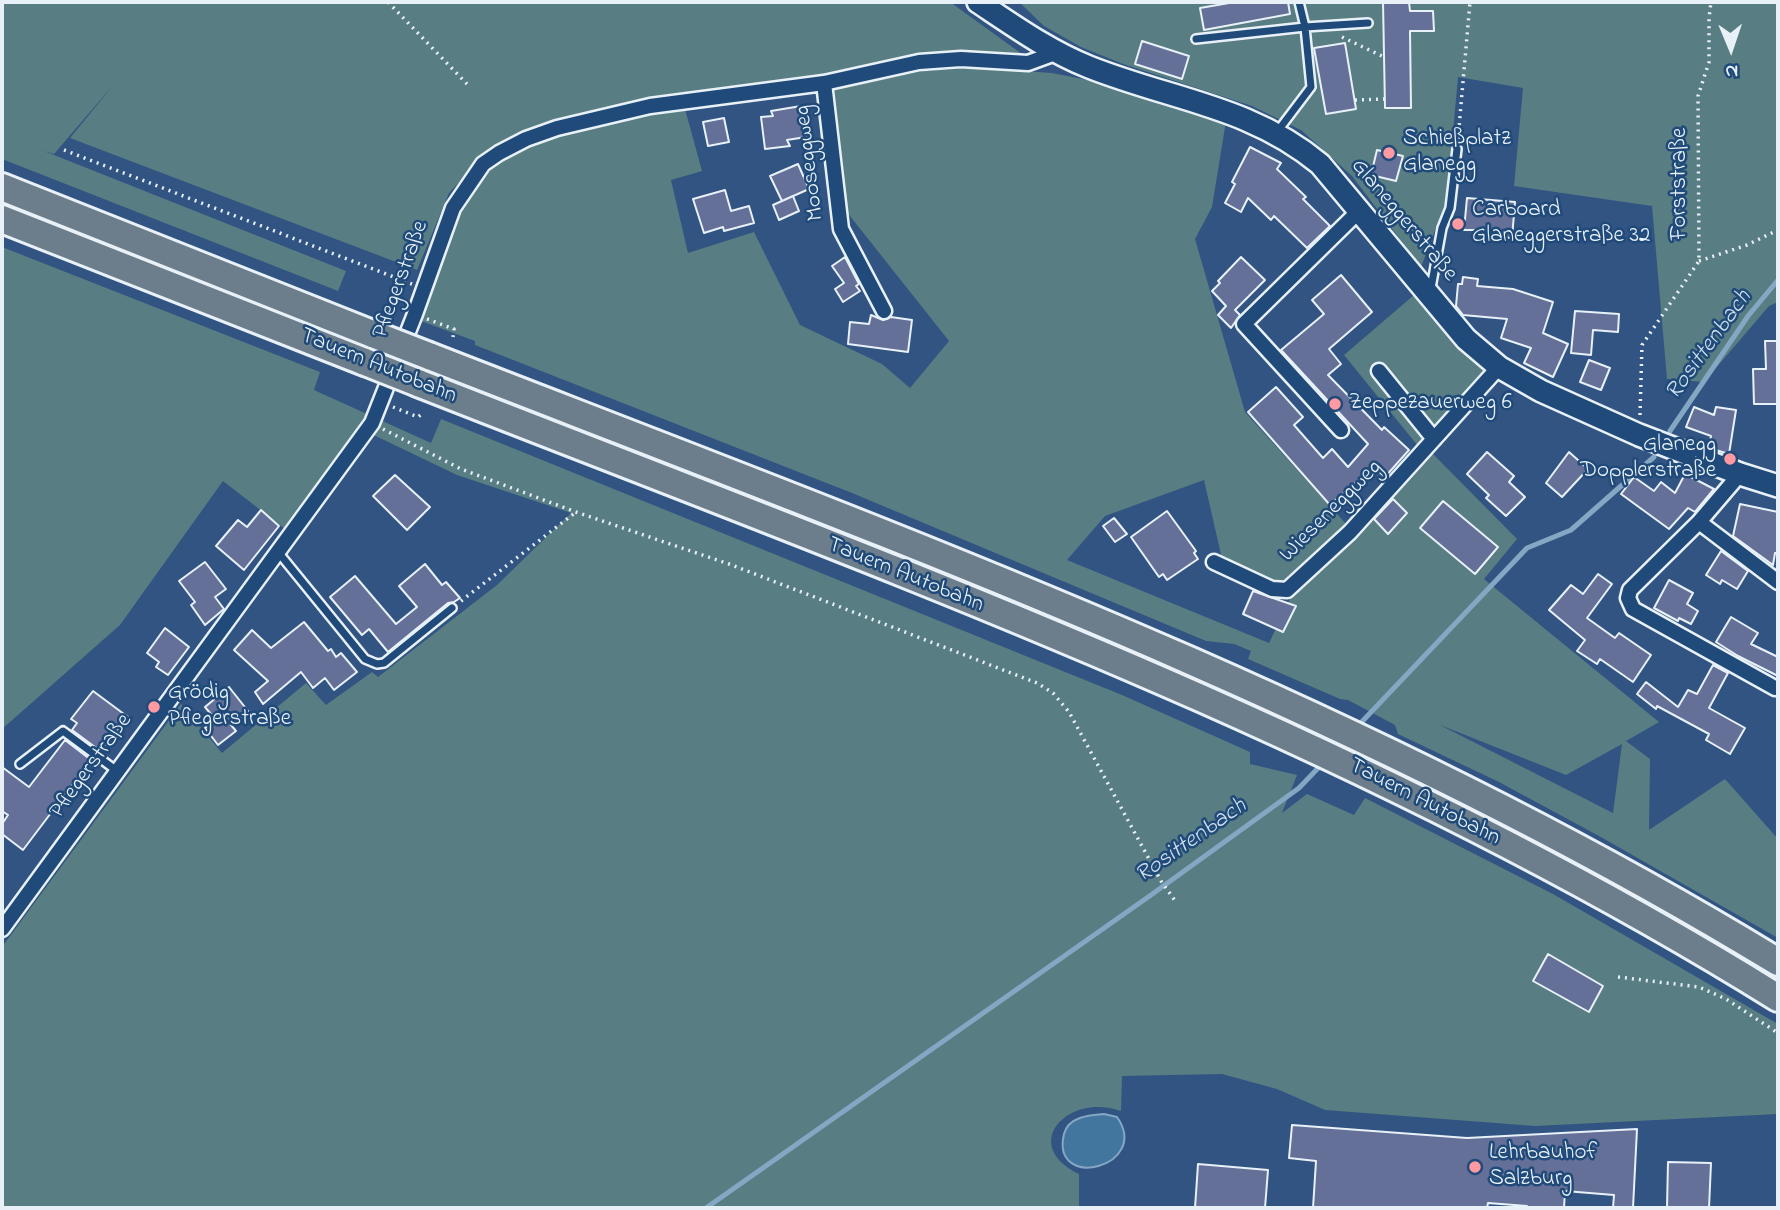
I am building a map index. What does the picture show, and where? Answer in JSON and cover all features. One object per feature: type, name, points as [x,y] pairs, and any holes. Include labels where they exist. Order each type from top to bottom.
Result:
[{"type":"highway","name":"Tauern Autobahn","points":[[2,187],[988,575],[1152,643],[1369,741],[1575,846],[1778,962]]},
{"type":"highway","name":"Tauern Autobahn","points":[[2,219],[1137,669],[1348,764],[1565,874],[1778,998]]},
{"type":"street","name":"Glaneggerstraße","points":[[978,2],[1058,52],[1088,67],[1148,89],[1220,109],[1277,133],[1320,164],[1466,339],[1499,367],[1541,391],[1639,435],[1778,486]]},
{"type":"street","name":"Pflegerstraße","points":[[2,929],[372,423],[453,208],[483,164],[526,139],[557,128],[650,106],[824,83],[919,62],[961,59],[1028,63],[1058,52]]},
{"type":"street","name":"Mooseggweg","points":[[824,83],[841,229],[884,311]]},
{"type":"street","points":[[1341,430],[1244,324],[1360,210]]},
{"type":"street","name":"Wieseneggweg","points":[[1214,562],[1272,589],[1287,590],[1350,531],[1499,367]]},
{"type":"street","points":[[1379,371],[1434,439]]},
{"type":"street","points":[[1740,474],[1699,522],[1630,590],[1628,598],[1633,608],[1775,688]]},
{"type":"street","points":[[1699,522],[1778,582]]},
{"type":"lane","points":[[1277,133],[1311,88],[1305,27],[1299,2]]},
{"type":"lane","points":[[1196,39],[1368,23]]},
{"type":"lane","points":[[1429,295],[1442,228],[1450,208],[1457,149]]},
{"type":"lane","points":[[278,552],[365,659],[377,664],[384,663],[452,608]]},
{"type":"lane","points":[[20,764],[63,731],[117,771]]},
{"type":"path","points":[[388,2],[467,84]]},
{"type":"path","points":[[1457,149],[1470,2]]},
{"type":"path","name":"Forststraße","points":[[1639,435],[1642,345],[1699,261],[1698,96],[1709,62],[1711,2]]},
{"type":"path","points":[[1338,25],[1342,37],[1384,57]]},
{"type":"path","points":[[1355,100],[1385,99]]},
{"type":"path","points":[[64,150],[424,289]]},
{"type":"path","points":[[1699,261],[1778,230]]},
{"type":"path","points":[[415,314],[454,329],[453,337]]},
{"type":"path","points":[[381,403],[418,417],[424,412]]},
{"type":"path","points":[[372,423],[461,470],[729,564],[1037,683],[1053,694],[1069,712],[1161,881],[1176,902]]},
{"type":"path","points":[[452,608],[576,512]]},
{"type":"path","points":[[1618,977],[1699,987],[1726,999],[1778,1033]]},
{"type":"green space","points":[[2,2],[950,2],[1022,54],[930,53],[820,77],[634,102],[537,128],[500,144],[478,162],[449,193],[417,270],[70,138],[115,83],[54,154],[44,151],[346,271],[338,291],[2,159]]},
{"type":"green space","points":[[1019,2],[1778,2],[1778,302],[1769,306],[1704,382],[1667,379],[1652,206],[1514,186],[1523,88],[1458,77],[1447,199],[1421,267],[1352,176],[1301,130],[1252,106],[1123,64],[1081,47],[1044,26]]},
{"type":"green space","points":[[976,68],[1052,73],[1103,83],[1226,121],[1212,207],[1195,239],[1245,412],[1355,534],[1430,451],[1517,539],[1484,579],[1659,722],[1626,741],[1650,759],[1649,830],[1725,779],[1778,839],[1778,938],[1499,782],[1398,734],[1395,725],[1348,700],[1340,699],[1248,659],[1251,651],[1234,644],[1206,641],[852,493],[475,345],[475,341],[421,321],[462,211],[477,186],[497,164],[515,152],[561,134],[613,121],[685,109],[702,171],[671,180],[688,253],[754,232],[800,325],[882,364],[910,388],[949,341],[846,211],[831,90],[923,71]],"holes":[[[1204,480],[1222,559],[1292,595],[1269,643],[1067,560],[1105,516]],[[1440,725],[1566,775],[1622,744],[1613,813]]]},
{"type":"green space","points":[[2,247],[320,372],[314,390],[431,443],[441,419],[1122,695],[1250,752],[1250,764],[1297,775],[1282,813],[1307,794],[1354,815],[1365,798],[1553,894],[1778,1024],[1778,1114],[1535,1126],[1325,1110],[1277,1089],[1222,1074],[1122,1076],[1121,1111],[1102,1107],[1084,1109],[1069,1115],[1058,1124],[1052,1136],[1053,1149],[1061,1162],[1079,1174],[1079,1208],[2,1208],[2,947],[181,704],[222,753],[306,683],[326,705],[372,672],[378,677],[497,585],[571,513],[457,475],[359,428],[285,529],[223,481],[120,625],[2,729]]},
{"type":"green space","points":[[1414,295],[1485,371],[1484,379],[1418,446],[1344,355]]},
{"type":"water","points":[[1104,1114],[1117,1117],[1124,1134],[1122,1149],[1112,1160],[1098,1166],[1084,1167],[1071,1163],[1064,1152],[1066,1128],[1074,1120]]},
{"type":"building","points":[[1235,2],[1288,2],[1290,14],[1204,30],[1200,8]]},
{"type":"building","points":[[1383,2],[1409,2],[1410,11],[1433,11],[1434,31],[1410,31],[1411,108],[1385,108]]},
{"type":"building","points":[[1142,41],[1189,56],[1182,79],[1135,64]]},
{"type":"building","points":[[1345,43],[1356,109],[1326,114],[1314,48]]},
{"type":"building","points":[[801,106],[806,137],[787,140],[790,146],[765,149],[761,117],[773,116],[771,111]]},
{"type":"building","points":[[724,118],[729,142],[708,146],[703,122]]},
{"type":"building","points":[[1250,147],[1281,163],[1277,169],[1306,197],[1303,199],[1330,226],[1307,248],[1274,216],[1271,220],[1248,198],[1241,212],[1225,203],[1235,184],[1232,182]]},
{"type":"building","points":[[1377,150],[1403,156],[1396,181],[1371,175]]},
{"type":"building","points":[[798,164],[809,189],[782,201],[770,176]]},
{"type":"building","points":[[725,190],[731,211],[749,206],[754,223],[724,231],[723,227],[704,233],[693,199]]},
{"type":"building","points":[[793,196],[799,211],[779,220],[773,205]]},
{"type":"building","points":[[1467,198],[1515,202],[1512,238],[1485,236],[1486,230],[1464,230]]},
{"type":"building","points":[[845,257],[860,291],[843,302],[835,289],[844,283],[832,266]]},
{"type":"building","points":[[1241,257],[1265,280],[1235,310],[1240,315],[1231,328],[1218,315],[1226,306],[1212,291]]},
{"type":"building","points":[[1341,275],[1372,312],[1329,349],[1341,364],[1328,375],[1382,430],[1384,427],[1409,450],[1385,477],[1374,467],[1330,505],[1248,412],[1276,387],[1303,417],[1294,425],[1323,458],[1332,449],[1348,467],[1368,444],[1281,350],[1324,314],[1312,300]]},
{"type":"building","points":[[1463,277],[1478,279],[1477,286],[1513,289],[1553,302],[1543,333],[1568,344],[1553,377],[1524,363],[1531,348],[1501,338],[1507,319],[1463,315],[1456,306],[1458,284],[1462,284]]},
{"type":"building","points":[[1575,311],[1619,314],[1618,332],[1593,330],[1591,355],[1571,353]]},
{"type":"building","points":[[871,315],[883,320],[891,317],[912,320],[908,352],[848,344],[850,322],[869,324]]},
{"type":"building","points":[[1765,341],[1778,341],[1777,404],[1754,404],[1753,369],[1766,369]]},
{"type":"building","points":[[1589,360],[1610,368],[1601,390],[1580,382]]},
{"type":"building","points":[[1694,407],[1714,415],[1716,407],[1736,410],[1729,454],[1709,448],[1711,436],[1686,427]]},
{"type":"building","points":[[1487,452],[1514,476],[1509,482],[1525,497],[1506,516],[1486,498],[1489,495],[1467,474]]},
{"type":"building","points":[[1569,452],[1588,469],[1562,497],[1546,483]]},
{"type":"building","points":[[1685,474],[1714,489],[1695,512],[1688,508],[1669,529],[1621,494],[1634,477],[1654,491],[1661,482],[1675,493]]},
{"type":"building","points":[[395,475],[430,507],[407,530],[373,496]]},
{"type":"building","points":[[1393,499],[1407,513],[1388,534],[1374,519]]},
{"type":"building","points":[[1443,501],[1498,547],[1475,574],[1420,528]]},
{"type":"building","points":[[1740,504],[1778,512],[1778,553],[1775,553],[1773,565],[1733,536]]},
{"type":"building","points":[[261,510],[279,526],[244,570],[216,546],[238,520],[247,527]]},
{"type":"building","points":[[1167,511],[1196,551],[1194,553],[1198,559],[1167,580],[1163,574],[1159,577],[1131,537]]},
{"type":"building","points":[[1114,518],[1127,534],[1115,542],[1103,526]]},
{"type":"building","points":[[1721,551],[1748,571],[1737,589],[1722,580],[1720,584],[1706,575]]},
{"type":"building","points":[[205,562],[226,589],[215,597],[224,609],[205,625],[191,605],[195,602],[179,581]]},
{"type":"building","points":[[425,564],[442,585],[446,582],[460,598],[448,603],[388,652],[369,629],[362,635],[330,597],[355,576],[396,624],[417,607],[399,586]]},
{"type":"building","points":[[1598,574],[1612,584],[1587,618],[1615,638],[1619,633],[1651,655],[1633,682],[1600,659],[1597,664],[1577,651],[1585,640],[1549,610],[1571,585],[1583,594]]},
{"type":"building","points":[[1669,580],[1693,593],[1687,604],[1698,611],[1691,624],[1679,618],[1678,621],[1654,608]]},
{"type":"building","points":[[1253,591],[1296,606],[1283,632],[1243,614]]},
{"type":"building","points":[[1731,617],[1758,633],[1751,644],[1778,657],[1778,676],[1716,642]]},
{"type":"building","points":[[304,622],[328,651],[331,649],[336,657],[341,653],[357,672],[334,690],[325,678],[313,688],[301,672],[263,704],[255,692],[268,681],[234,650],[252,630],[271,648]]},
{"type":"building","points":[[165,628],[189,647],[168,675],[156,667],[159,662],[147,653]]},
{"type":"building","points":[[1713,665],[1728,673],[1709,708],[1745,728],[1730,754],[1706,740],[1709,734],[1657,706],[1656,709],[1637,694],[1646,682],[1678,707],[1688,690],[1697,694]]},
{"type":"building","points":[[229,687],[248,711],[231,725],[236,731],[218,745],[205,728],[215,719],[205,707]]},
{"type":"building","points":[[93,691],[128,717],[99,750],[72,730],[77,723],[71,719]]},
{"type":"building","points":[[65,740],[91,760],[23,850],[2,834],[2,824],[8,815],[2,811],[2,767],[29,787]]},
{"type":"building","points":[[1548,954],[1603,986],[1589,1012],[1533,981]]},
{"type":"building","name":"Lehrbauhof Salzburg","points":[[1292,1125],[1467,1138],[1637,1129],[1633,1208],[1613,1208],[1614,1195],[1565,1191],[1564,1208],[1527,1208],[1488,1203],[1487,1208],[1313,1208],[1316,1161],[1289,1158]]},
{"type":"building","points":[[1668,1162],[1711,1163],[1709,1208],[1667,1208]]},
{"type":"building","points":[[1198,1164],[1268,1170],[1265,1208],[1195,1208]]},
{"type":"waterway","name":"Rosittenbach","points":[[1670,431],[1748,316],[1778,280]]},
{"type":"waterway","name":"Rosittenbach","points":[[1355,729],[1527,548],[1571,530],[1654,457]]},
{"type":"waterway","name":"Rosittenbach","points":[[706,1208],[1151,895],[1299,788],[1322,764]]},
{"type":"place","name":"Schießplatz Glanegg","points":[[1389,153]]},
{"type":"place","name":"Carboard Glaneggerstraße 32","points":[[1458,224]]},
{"type":"place","name":"Zeppezauerweg 6","points":[[1335,404]]},
{"type":"place","name":"Glanegg Dopplerstraße","points":[[1730,459]]},
{"type":"place","name":"Grödig Pflegerstraße","points":[[154,707]]},
{"type":"place","name":"Lehrbauhof Salzburg","points":[[1475,1167]]}]
